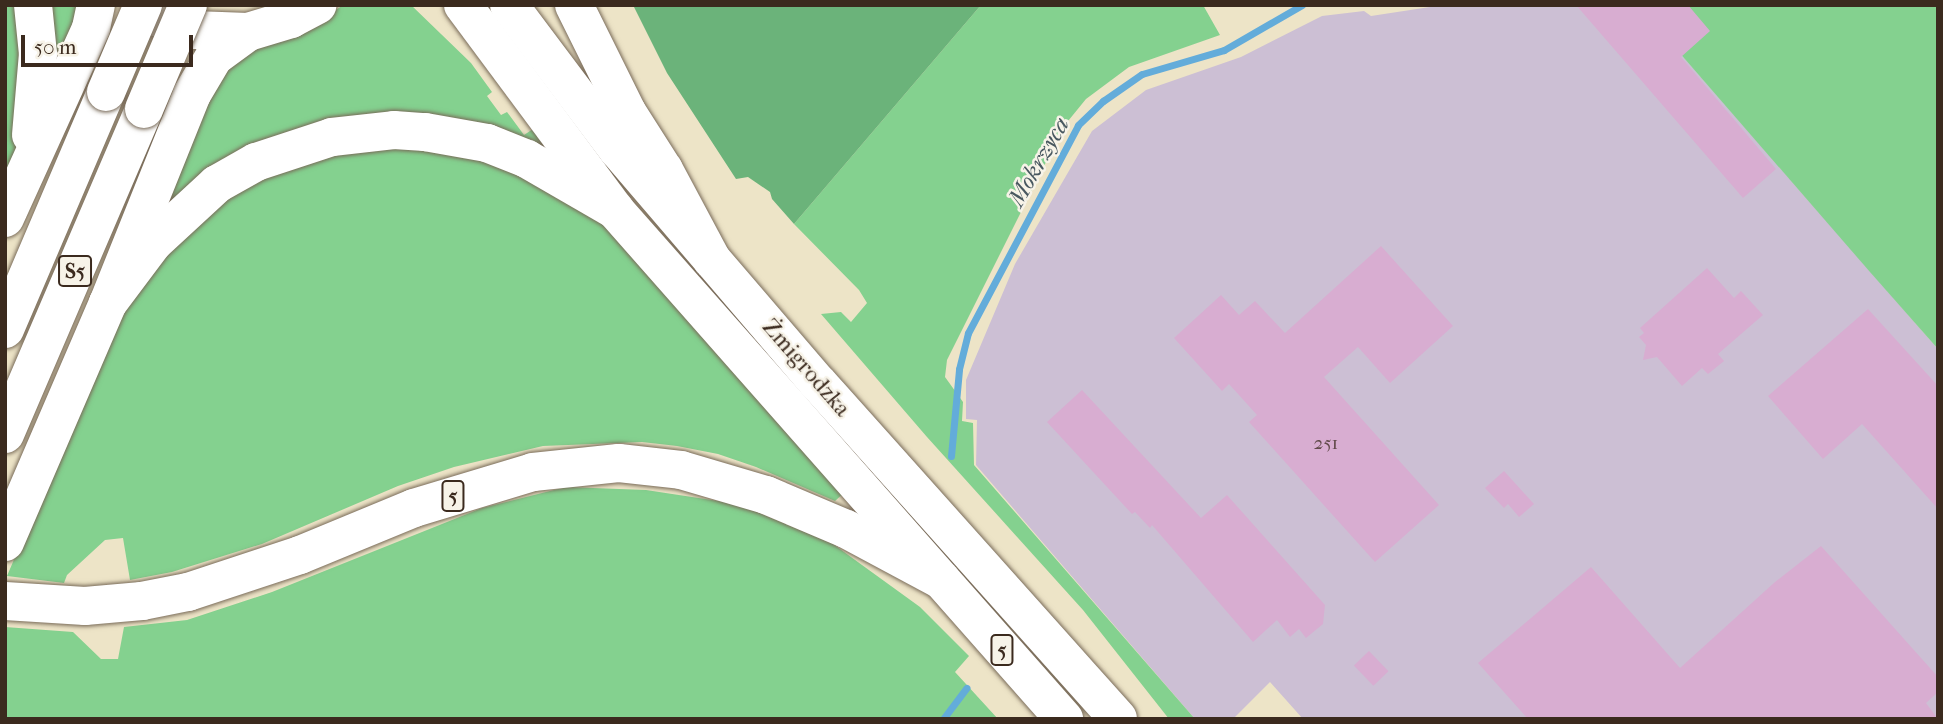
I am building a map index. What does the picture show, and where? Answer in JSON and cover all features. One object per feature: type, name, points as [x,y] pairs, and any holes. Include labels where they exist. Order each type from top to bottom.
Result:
[{"type":"main road","points":[[24,175],[38,54],[33,5]]},
{"type":"main road","points":[[5,218],[91,28],[96,5]]},
{"type":"main road","points":[[133,5],[168,23],[216,33],[248,32],[291,19],[317,5]]},
{"type":"main road","name":"S5","points":[[5,329],[143,5]]},
{"type":"main road","name":"S5","points":[[5,434],[188,5]]},
{"type":"main road","name":"Żmigrodzka","points":[[463,5],[615,209],[1064,719]]},
{"type":"main road","name":"Żmigrodzka","points":[[509,5],[618,150],[1118,719]]},
{"type":"main road","name":"5","points":[[574,5],[627,112],[664,170],[712,260]]},
{"type":"main road","points":[[5,542],[108,303],[201,76],[214,57],[248,32]]},
{"type":"main road","points":[[108,303],[153,243],[217,184],[256,162],[332,137],[361,132],[415,131],[487,144],[527,159],[615,209]]},
{"type":"main road","name":"5","points":[[5,601],[64,606],[142,601],[188,592],[300,555],[414,508],[533,472],[619,463],[681,470],[766,495],[846,529],[941,580]]},
{"type":"shaded area","points":[[1443,5],[1638,5],[1938,349],[1938,719],[1303,719],[1270,682],[1233,719],[1195,719],[976,465],[977,420],[966,419],[966,380],[1015,264],[1092,131],[1146,90],[1241,57],[1322,16],[1364,11],[1371,16]]},
{"type":"green space","points":[[5,5],[22,5],[19,139],[5,184]]},
{"type":"green space","points":[[44,5],[84,5],[51,91]]},
{"type":"green space","points":[[343,5],[411,5],[471,63],[492,92],[487,96],[501,115],[507,112],[524,135],[536,127],[562,152],[393,117],[154,222],[206,94],[232,59],[310,28]]},
{"type":"green space","points":[[633,5],[981,5],[794,224],[772,199],[770,192],[748,177],[736,179],[667,73]]},
{"type":"green space","points":[[981,5],[1203,5],[1220,35],[1129,67],[1086,99],[1064,126],[947,360],[945,377],[963,402],[962,421],[973,423],[974,465],[1195,719],[1169,719],[1083,610],[927,437],[821,314],[841,312],[851,322],[867,303],[859,290],[794,224]]},
{"type":"green space","points":[[1638,5],[1938,5],[1938,349],[1870,272]]},
{"type":"green space","points":[[345,144],[470,149],[583,201],[846,491],[835,501],[756,467],[718,454],[677,446],[642,442],[543,446],[454,467],[398,486],[262,544],[172,572],[130,580],[123,538],[105,540],[67,575],[64,583],[7,576],[124,302],[218,197]]},
{"type":"green space","points":[[566,487],[646,490],[738,504],[833,544],[920,607],[969,656],[955,672],[998,719],[5,719],[5,627],[73,632],[101,659],[118,659],[124,627],[187,620],[272,592],[482,508]]},
{"type":"building","points":[[1576,5],[1688,5],[1710,31],[1681,57],[1776,169],[1743,198]]},
{"type":"building","points":[[1381,246],[1453,326],[1390,383],[1358,347],[1324,377],[1439,505],[1375,562],[1249,422],[1257,415],[1229,384],[1222,391],[1174,338],[1221,295],[1239,315],[1255,301],[1285,333]]},
{"type":"building","points":[[1707,268],[1734,298],[1741,291],[1763,315],[1718,354],[1724,361],[1708,374],[1702,368],[1682,386],[1657,357],[1643,360],[1646,345],[1639,337],[1644,333],[1640,328]]},
{"type":"building","points":[[1868,309],[1938,386],[1938,509],[1862,424],[1823,459],[1768,396]]},
{"type":"building","points":[[1082,390],[1201,518],[1227,495],[1325,605],[1323,624],[1306,638],[1299,629],[1290,637],[1277,620],[1253,642],[1152,525],[1150,528],[1135,512],[1132,514],[1047,422]]},
{"type":"building","points":[[1504,471],[1534,504],[1519,517],[1508,504],[1504,508],[1485,488]]},
{"type":"building","points":[[1821,546],[1938,677],[1938,692],[1926,703],[1938,719],[1528,719],[1478,663],[1591,567],[1680,668],[1775,582]]},
{"type":"building","points":[[1369,651],[1388,671],[1373,686],[1354,666]]},
{"type":"waterway","name":"Mokrzyca","points":[[951,456],[959,369],[968,333],[1078,125],[1103,101],[1142,74],[1224,50],[1302,5]]},
{"type":"waterway","name":"Mokrzyca","points":[[943,719],[966,688]]}]
